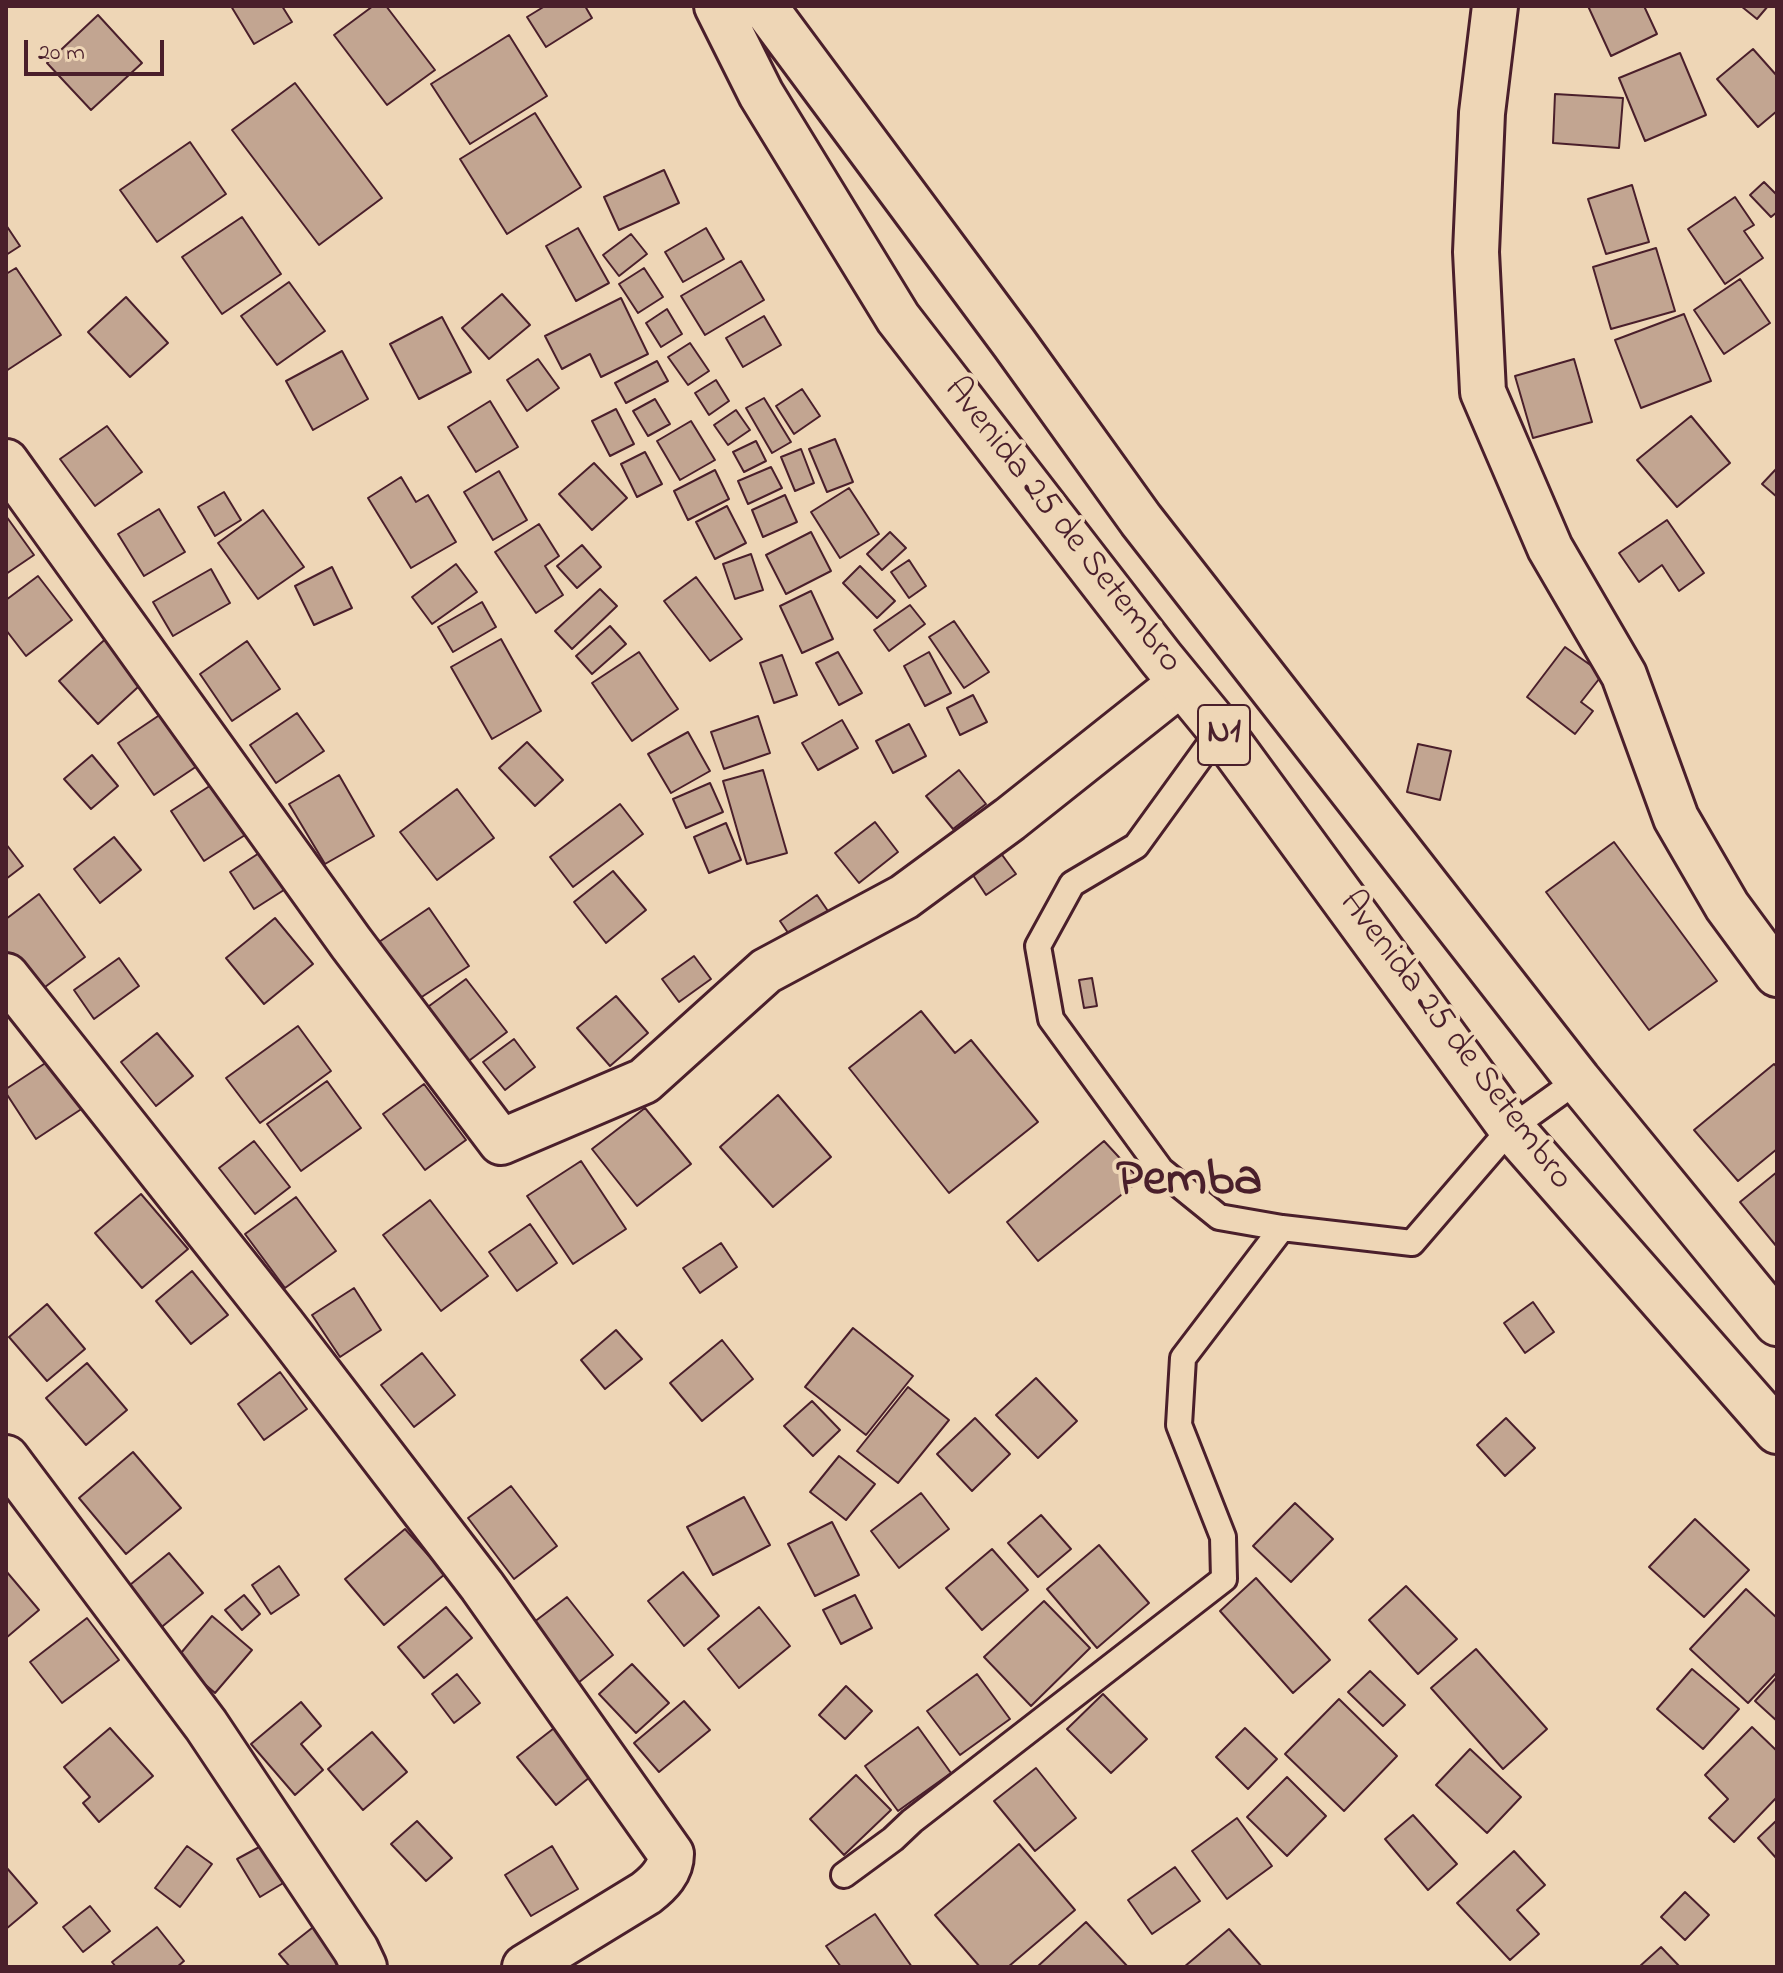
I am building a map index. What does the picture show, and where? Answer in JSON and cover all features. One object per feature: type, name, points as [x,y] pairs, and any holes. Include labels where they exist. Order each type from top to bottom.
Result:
[{"type":"main road","name":"Avenida 25 de Setembro","points":[[717,6],[761,94],[898,318],[1220,730],[1511,1128],[1777,1431]]},
{"type":"main road","name":"Avenida 25 de Setembro","points":[[764,6],[1141,520],[1578,1080],[1777,1323]]},
{"type":"main road","points":[[1495,6],[1482,113],[1476,252],[1483,392],[1550,548],[1624,675],[1676,818],[1727,906],[1777,974]]},
{"type":"main road","points":[[6,462],[351,943],[501,1142],[644,1081],[766,971],[904,897],[1010,819],[1181,683]]},
{"type":"main road","points":[[6,976],[283,1326],[482,1586],[671,1854],[671,1863],[660,1882],[646,1893],[525,1967]]},
{"type":"main road","points":[[6,1458],[206,1725],[356,1950],[364,1967]]},
{"type":"lane","points":[[1220,730],[1136,846],[1072,884],[1038,946],[1051,1019],[1161,1170],[1219,1217],[1282,1228],[1412,1243],[1511,1128],[1578,1080]]},
{"type":"lane","points":[[844,1875],[1224,1579],[1223,1537],[1179,1425],[1183,1358],[1282,1228]]},
{"type":"building","points":[[231,6],[282,6],[292,22],[254,44]]},
{"type":"building","points":[[373,6],[386,6],[435,70],[387,105],[334,35]]},
{"type":"building","points":[[545,6],[585,6],[592,18],[546,47],[527,17]]},
{"type":"building","points":[[1588,6],[1644,6],[1657,34],[1611,56]]},
{"type":"building","points":[[1741,6],[1768,6],[1757,19]]},
{"type":"building","points":[[98,15],[142,63],[91,110],[47,63]]},
{"type":"building","points":[[509,35],[547,96],[470,144],[431,84]]},
{"type":"building","points":[[1753,49],[1777,76],[1777,111],[1758,127],[1717,79]]},
{"type":"building","points":[[1680,53],[1706,115],[1645,141],[1619,78]]},
{"type":"building","points":[[295,83],[382,198],[319,245],[232,130]]},
{"type":"building","points":[[1555,94],[1623,98],[1619,148],[1553,143]]},
{"type":"building","points":[[535,113],[581,187],[507,234],[460,159]]},
{"type":"building","points":[[190,142],[226,194],[157,242],[120,190]]},
{"type":"building","points":[[664,170],[679,203],[619,230],[604,197]]},
{"type":"building","points":[[1764,182],[1777,195],[1777,212],[1771,217],[1750,195]]},
{"type":"building","points":[[1632,185],[1649,242],[1606,254],[1588,199]]},
{"type":"building","points":[[1735,197],[1754,225],[1744,231],[1763,258],[1725,284],[1688,229]]},
{"type":"building","points":[[242,217],[281,274],[222,314],[182,257]]},
{"type":"building","points":[[6,225],[20,246],[6,255]]},
{"type":"building","points":[[578,228],[609,283],[576,301],[546,246]]},
{"type":"building","points":[[706,228],[724,259],[683,282],[665,252]]},
{"type":"building","points":[[631,234],[647,254],[619,276],[603,255]]},
{"type":"building","points":[[1656,248],[1675,311],[1611,329],[1593,267]]},
{"type":"building","points":[[741,261],[764,300],[705,335],[681,296]]},
{"type":"building","points":[[16,268],[61,335],[6,371],[6,274]]},
{"type":"building","points":[[644,268],[663,297],[638,313],[619,284]]},
{"type":"building","points":[[1740,279],[1770,323],[1724,354],[1694,310]]},
{"type":"building","points":[[289,282],[325,331],[277,365],[241,316]]},
{"type":"building","points":[[502,294],[530,325],[489,359],[462,328]]},
{"type":"building","points":[[126,297],[168,343],[130,377],[88,332]]},
{"type":"building","points":[[621,298],[648,354],[601,377],[590,354],[562,369],[545,336]]},
{"type":"building","points":[[667,309],[682,334],[661,347],[646,323]]},
{"type":"building","points":[[1684,314],[1711,381],[1641,408],[1615,340]]},
{"type":"building","points":[[764,316],[781,345],[743,367],[726,338]]},
{"type":"building","points":[[442,317],[471,372],[419,399],[390,344]]},
{"type":"building","points":[[690,343],[709,371],[688,385],[668,357]]},
{"type":"building","points":[[342,351],[368,399],[313,430],[286,381]]},
{"type":"building","points":[[538,359],[559,388],[527,411],[507,380]]},
{"type":"building","points":[[1574,359],[1592,422],[1533,438],[1515,376]]},
{"type":"building","points":[[657,361],[668,381],[626,403],[615,383]]},
{"type":"building","points":[[716,380],[729,401],[709,415],[695,393]]},
{"type":"building","points":[[802,389],[820,416],[794,434],[776,406]]},
{"type":"building","points":[[764,398],[791,442],[772,453],[746,408]]},
{"type":"building","points":[[655,399],[670,424],[648,436],[633,411]]},
{"type":"building","points":[[490,401],[518,447],[476,472],[448,427]]},
{"type":"building","points":[[616,409],[634,444],[610,456],[592,421]]},
{"type":"building","points":[[736,410],[750,430],[728,445],[714,425]]},
{"type":"building","points":[[1691,416],[1730,463],[1677,507],[1637,460]]},
{"type":"building","points":[[691,421],[715,460],[680,480],[657,441]]},
{"type":"building","points":[[107,426],[142,472],[95,506],[60,459]]},
{"type":"building","points":[[835,439],[853,482],[827,492],[809,449]]},
{"type":"building","points":[[756,441],[766,461],[744,472],[733,452]]},
{"type":"building","points":[[801,449],[814,483],[795,491],[781,457]]},
{"type":"building","points":[[645,452],[662,484],[637,497],[621,464]]},
{"type":"building","points":[[594,463],[627,498],[592,530],[559,494]]},
{"type":"building","points":[[771,467],[782,488],[748,504],[738,481]]},
{"type":"building","points":[[1777,468],[1777,497],[1762,484]]},
{"type":"building","points":[[715,470],[729,499],[688,520],[674,491]]},
{"type":"building","points":[[499,471],[527,520],[493,540],[464,492]]},
{"type":"building","points":[[401,477],[416,502],[428,495],[456,542],[411,568],[368,498]]},
{"type":"building","points":[[849,488],[879,534],[840,558],[811,512]]},
{"type":"building","points":[[224,492],[241,520],[215,536],[198,507]]},
{"type":"building","points":[[785,495],[797,522],[763,537],[752,510]]},
{"type":"building","points":[[727,506],[746,543],[715,559],[696,522]]},
{"type":"building","points":[[159,509],[185,552],[144,576],[118,534]]},
{"type":"building","points":[[263,510],[304,567],[258,599],[218,543]]},
{"type":"building","points":[[6,516],[34,555],[6,574]]},
{"type":"building","points":[[1667,520],[1704,573],[1679,591],[1662,565],[1639,582],[1619,553]]},
{"type":"building","points":[[539,524],[559,556],[545,566],[563,595],[536,613],[495,552]]},
{"type":"building","points":[[811,532],[831,571],[786,594],[766,555]]},
{"type":"building","points":[[890,532],[906,548],[882,570],[867,554]]},
{"type":"building","points":[[582,545],[601,567],[577,588],[557,566]]},
{"type":"building","points":[[751,554],[763,590],[735,599],[723,564]]},
{"type":"building","points":[[909,560],[926,586],[909,598],[891,572]]},
{"type":"building","points":[[456,564],[477,592],[432,624],[412,597]]},
{"type":"building","points":[[860,566],[895,601],[877,618],[843,583]]},
{"type":"building","points":[[332,567],[352,608],[314,625],[295,586]]},
{"type":"building","points":[[211,569],[230,603],[173,636],[153,602]]},
{"type":"building","points":[[38,576],[72,620],[26,656],[6,630],[6,600]]},
{"type":"building","points":[[696,577],[742,639],[710,661],[664,601]]},
{"type":"building","points":[[600,589],[617,606],[572,649],[555,631]]},
{"type":"building","points":[[811,591],[833,639],[802,653],[780,606]]},
{"type":"building","points":[[482,602],[496,627],[453,652],[438,627]]},
{"type":"building","points":[[910,605],[925,624],[889,651],[874,630]]},
{"type":"building","points":[[954,621],[989,672],[964,688],[929,637]]},
{"type":"building","points":[[610,626],[626,644],[592,674],[576,656]]},
{"type":"building","points":[[111,634],[150,676],[98,724],[59,681]]},
{"type":"building","points":[[501,639],[541,711],[492,739],[451,667]]},
{"type":"building","points":[[247,641],[280,689],[232,721],[200,674]]},
{"type":"building","points":[[1565,647],[1603,674],[1581,702],[1593,711],[1575,734],[1527,697]]},
{"type":"building","points":[[639,652],[678,709],[632,741],[592,683]]},
{"type":"building","points":[[838,652],[862,693],[839,705],[816,663]]},
{"type":"building","points":[[929,652],[951,693],[925,706],[904,666]]},
{"type":"building","points":[[782,655],[797,695],[774,703],[760,663]]},
{"type":"building","points":[[973,695],[987,722],[960,735],[947,708]]},
{"type":"building","points":[[170,708],[206,760],[154,795],[118,743]]},
{"type":"building","points":[[297,713],[324,751],[276,783],[250,745]]},
{"type":"building","points":[[758,716],[770,753],[724,769],[711,732]]},
{"type":"building","points":[[842,720],[858,748],[818,770],[802,743]]},
{"type":"building","points":[[909,724],[926,756],[893,773],[876,741]]},
{"type":"building","points":[[688,732],[710,771],[671,793],[648,754]]},
{"type":"building","points":[[527,742],[563,780],[535,806],[499,768]]},
{"type":"building","points":[[1418,744],[1451,751],[1440,800],[1407,792]]},
{"type":"building","points":[[92,755],[118,786],[91,809],[64,779]]},
{"type":"building","points":[[763,770],[787,853],[747,864],[723,781]]},
{"type":"building","points":[[959,770],[986,804],[953,829],[926,796]]},
{"type":"building","points":[[339,775],[374,836],[325,864],[289,804]]},
{"type":"building","points":[[219,780],[253,830],[204,861],[171,811]]},
{"type":"building","points":[[710,783],[723,812],[686,828],[673,799]]},
{"type":"building","points":[[457,789],[494,838],[437,880],[400,832]]},
{"type":"building","points":[[620,804],[643,834],[573,887],[550,857]]},
{"type":"building","points":[[875,822],[898,852],[859,883],[835,853]]},
{"type":"building","points":[[726,823],[741,860],[709,873],[694,837]]},
{"type":"building","points":[[114,837],[141,870],[100,903],[74,869]]},
{"type":"building","points":[[1614,842],[1717,981],[1649,1030],[1546,892]]},
{"type":"building","points":[[6,844],[23,866],[6,879]]},
{"type":"building","points":[[270,846],[295,883],[254,909],[230,872]]},
{"type":"building","points":[[1000,852],[1016,874],[986,895],[971,872]]},
{"type":"building","points":[[613,871],[646,910],[606,943],[574,902]]},
{"type":"building","points":[[39,894],[85,957],[33,996],[6,959],[6,919]]},
{"type":"building","points":[[817,895],[832,917],[795,943],[780,921]]},
{"type":"building","points":[[429,908],[469,966],[414,1002],[376,944]]},
{"type":"building","points":[[275,918],[313,964],[264,1004],[226,958]]},
{"type":"building","points":[[694,956],[711,979],[679,1002],[662,979]]},
{"type":"building","points":[[119,958],[139,986],[94,1019],[74,990]]},
{"type":"building","points":[[1092,978],[1097,1006],[1084,1008],[1079,980]]},
{"type":"building","points":[[466,979],[507,1032],[466,1063],[425,1009]]},
{"type":"building","points":[[616,996],[648,1033],[610,1066],[577,1028]]},
{"type":"building","points":[[921,1011],[955,1053],[971,1040],[1038,1122],[949,1193],[849,1068]]},
{"type":"building","points":[[298,1026],[331,1071],[260,1123],[226,1078]]},
{"type":"building","points":[[157,1033],[193,1076],[156,1106],[121,1062]]},
{"type":"building","points":[[514,1039],[535,1067],[505,1090],[483,1062]]},
{"type":"building","points":[[50,1060],[83,1108],[36,1139],[6,1089]]},
{"type":"building","points":[[1774,1064],[1777,1067],[1777,1149],[1738,1181],[1694,1130]]},
{"type":"building","points":[[327,1081],[361,1128],[301,1171],[267,1124]]},
{"type":"building","points":[[424,1084],[466,1140],[425,1170],[383,1114]]},
{"type":"building","points":[[778,1095],[831,1157],[773,1207],[720,1147]]},
{"type":"building","points":[[645,1108],[691,1164],[637,1206],[592,1149]]},
{"type":"building","points":[[254,1141],[290,1187],[255,1214],[219,1168]]},
{"type":"building","points":[[1104,1141],[1140,1180],[1038,1261],[1007,1222]]},
{"type":"building","points":[[581,1161],[626,1229],[573,1264],[527,1196]]},
{"type":"building","points":[[1777,1172],[1777,1247],[1740,1202]]},
{"type":"building","points":[[141,1194],[188,1249],[142,1288],[95,1233]]},
{"type":"building","points":[[296,1197],[336,1251],[285,1288],[245,1234]]},
{"type":"building","points":[[430,1200],[488,1276],[441,1311],[383,1235]]},
{"type":"building","points":[[530,1224],[557,1263],[517,1291],[489,1252]]},
{"type":"building","points":[[721,1243],[737,1267],[700,1293],[683,1268]]},
{"type":"building","points":[[192,1271],[228,1315],[191,1344],[156,1301]]},
{"type":"building","points":[[354,1288],[381,1330],[340,1357],[312,1315]]},
{"type":"building","points":[[1533,1302],[1554,1332],[1525,1353],[1504,1323]]},
{"type":"building","points":[[47,1304],[85,1349],[47,1381],[9,1337]]},
{"type":"building","points":[[853,1328],[913,1376],[866,1435],[805,1387]]},
{"type":"building","points":[[616,1330],[642,1359],[605,1389],[581,1360]]},
{"type":"building","points":[[722,1340],[753,1379],[702,1421],[670,1383]]},
{"type":"building","points":[[422,1353],[455,1395],[414,1427],[381,1385]]},
{"type":"building","points":[[87,1363],[127,1410],[86,1445],[46,1398]]},
{"type":"building","points":[[280,1372],[307,1409],[264,1440],[238,1404]]},
{"type":"building","points":[[1036,1378],[1077,1421],[1038,1458],[996,1415]]},
{"type":"building","points":[[908,1387],[949,1420],[898,1483],[857,1451]]},
{"type":"building","points":[[812,1401],[840,1430],[813,1456],[784,1426]]},
{"type":"building","points":[[975,1418],[1010,1454],[972,1491],[937,1454]]},
{"type":"building","points":[[1506,1418],[1535,1448],[1505,1476],[1477,1445]]},
{"type":"building","points":[[133,1452],[181,1508],[126,1554],[79,1498]]},
{"type":"building","points":[[839,1456],[875,1484],[846,1520],[810,1492]]},
{"type":"building","points":[[511,1486],[557,1546],[514,1579],[468,1518]]},
{"type":"building","points":[[921,1493],[949,1529],[899,1568],[871,1531]]},
{"type":"building","points":[[744,1497],[770,1545],[713,1575],[687,1527]]},
{"type":"building","points":[[1295,1503],[1333,1539],[1291,1582],[1253,1546]]},
{"type":"building","points":[[1041,1515],[1071,1549],[1038,1577],[1008,1543]]},
{"type":"building","points":[[1695,1519],[1749,1570],[1704,1617],[1649,1567]]},
{"type":"building","points":[[832,1522],[859,1575],[815,1596],[788,1544]]},
{"type":"building","points":[[405,1529],[445,1574],[384,1625],[345,1579]]},
{"type":"building","points":[[1099,1545],[1149,1603],[1097,1648],[1047,1589]]},
{"type":"building","points":[[992,1549],[1028,1590],[982,1630],[946,1588]]},
{"type":"building","points":[[169,1553],[203,1593],[158,1630],[125,1589]]},
{"type":"building","points":[[279,1566],[299,1595],[271,1614],[252,1585]]},
{"type":"building","points":[[6,1571],[39,1610],[6,1638]]},
{"type":"building","points":[[683,1572],[719,1616],[684,1646],[648,1601]]},
{"type":"building","points":[[1256,1578],[1330,1660],[1293,1693],[1220,1611]]},
{"type":"building","points":[[1406,1586],[1457,1639],[1418,1674],[1369,1620]]},
{"type":"building","points":[[1746,1589],[1777,1618],[1777,1672],[1748,1703],[1690,1649]]},
{"type":"building","points":[[244,1595],[260,1614],[242,1630],[225,1610]]},
{"type":"building","points":[[855,1595],[872,1628],[841,1644],[823,1610]]},
{"type":"building","points":[[567,1597],[613,1655],[563,1695],[517,1635]]},
{"type":"building","points":[[1044,1601],[1090,1648],[1031,1706],[984,1657]]},
{"type":"building","points":[[446,1607],[472,1638],[424,1678],[398,1647]]},
{"type":"building","points":[[759,1607],[790,1646],[739,1688],[708,1649]]},
{"type":"building","points":[[212,1616],[252,1650],[215,1693],[176,1659]]},
{"type":"building","points":[[87,1618],[119,1660],[62,1703],[30,1662]]},
{"type":"building","points":[[1476,1649],[1547,1729],[1503,1769],[1431,1688]]},
{"type":"building","points":[[632,1664],[669,1703],[636,1733],[599,1694]]},
{"type":"building","points":[[1692,1669],[1739,1709],[1703,1749],[1657,1709]]},
{"type":"building","points":[[1370,1671],[1405,1705],[1383,1726],[1348,1692]]},
{"type":"building","points":[[457,1674],[480,1703],[454,1723],[432,1694]]},
{"type":"building","points":[[977,1674],[1010,1719],[960,1755],[927,1711]]},
{"type":"building","points":[[1777,1677],[1777,1721],[1755,1701]]},
{"type":"building","points":[[846,1686],[872,1711],[845,1739],[819,1715]]},
{"type":"building","points":[[1103,1694],[1147,1739],[1111,1773],[1067,1729]]},
{"type":"building","points":[[1339,1699],[1397,1756],[1344,1811],[1285,1754]]},
{"type":"building","points":[[684,1701],[710,1730],[659,1772],[634,1743]]},
{"type":"building","points":[[301,1702],[321,1726],[301,1744],[323,1770],[295,1795],[251,1744]]},
{"type":"building","points":[[558,1725],[596,1772],[556,1805],[517,1757]]},
{"type":"building","points":[[918,1727],[951,1773],[898,1811],[865,1766]]},
{"type":"building","points":[[1752,1727],[1777,1751],[1777,1797],[1734,1842],[1709,1818],[1728,1799],[1705,1775]]},
{"type":"building","points":[[110,1728],[153,1776],[99,1822],[83,1803],[90,1797],[64,1767]]},
{"type":"building","points":[[1245,1728],[1277,1759],[1248,1789],[1216,1757]]},
{"type":"building","points":[[372,1732],[407,1772],[363,1810],[328,1769]]},
{"type":"building","points":[[1470,1749],[1521,1797],[1487,1833],[1436,1785]]},
{"type":"building","points":[[1036,1768],[1076,1818],[1035,1851],[994,1801]]},
{"type":"building","points":[[856,1775],[891,1810],[844,1855],[810,1819]]},
{"type":"building","points":[[1287,1777],[1326,1816],[1287,1856],[1247,1817]]},
{"type":"building","points":[[1413,1815],[1457,1864],[1428,1890],[1385,1839]]},
{"type":"building","points":[[1237,1818],[1272,1866],[1227,1899],[1192,1851]]},
{"type":"building","points":[[1777,1820],[1777,1859],[1758,1838]]},
{"type":"building","points":[[417,1821],[452,1858],[426,1881],[391,1844]]},
{"type":"building","points":[[1019,1844],[1075,1910],[1008,1967],[980,1967],[935,1915]]},
{"type":"building","points":[[263,1845],[285,1882],[260,1897],[237,1859]]},
{"type":"building","points":[[187,1846],[212,1864],[180,1907],[155,1888]]},
{"type":"building","points":[[552,1846],[578,1889],[531,1916],[505,1875]]},
{"type":"building","points":[[1514,1851],[1545,1885],[1517,1910],[1539,1934],[1510,1960],[1457,1903]]},
{"type":"building","points":[[6,1867],[37,1903],[6,1929]]},
{"type":"building","points":[[1175,1867],[1200,1901],[1152,1934],[1128,1900]]},
{"type":"building","points":[[1685,1892],[1709,1915],[1685,1940],[1661,1917]]},
{"type":"building","points":[[90,1906],[110,1931],[83,1952],[63,1927]]},
{"type":"building","points":[[875,1914],[912,1967],[841,1967],[826,1946]]},
{"type":"building","points":[[326,1917],[350,1967],[290,1967],[279,1954]]},
{"type":"building","points":[[1086,1922],[1128,1967],[1037,1967]]},
{"type":"building","points":[[157,1927],[184,1961],[177,1967],[116,1967],[112,1962]]},
{"type":"building","points":[[1229,1929],[1262,1967],[1184,1967]]},
{"type":"building","points":[[1661,1947],[1680,1967],[1639,1967]]},
{"type":"district","name":"Pemba","points":[[1189,1184]]}]
